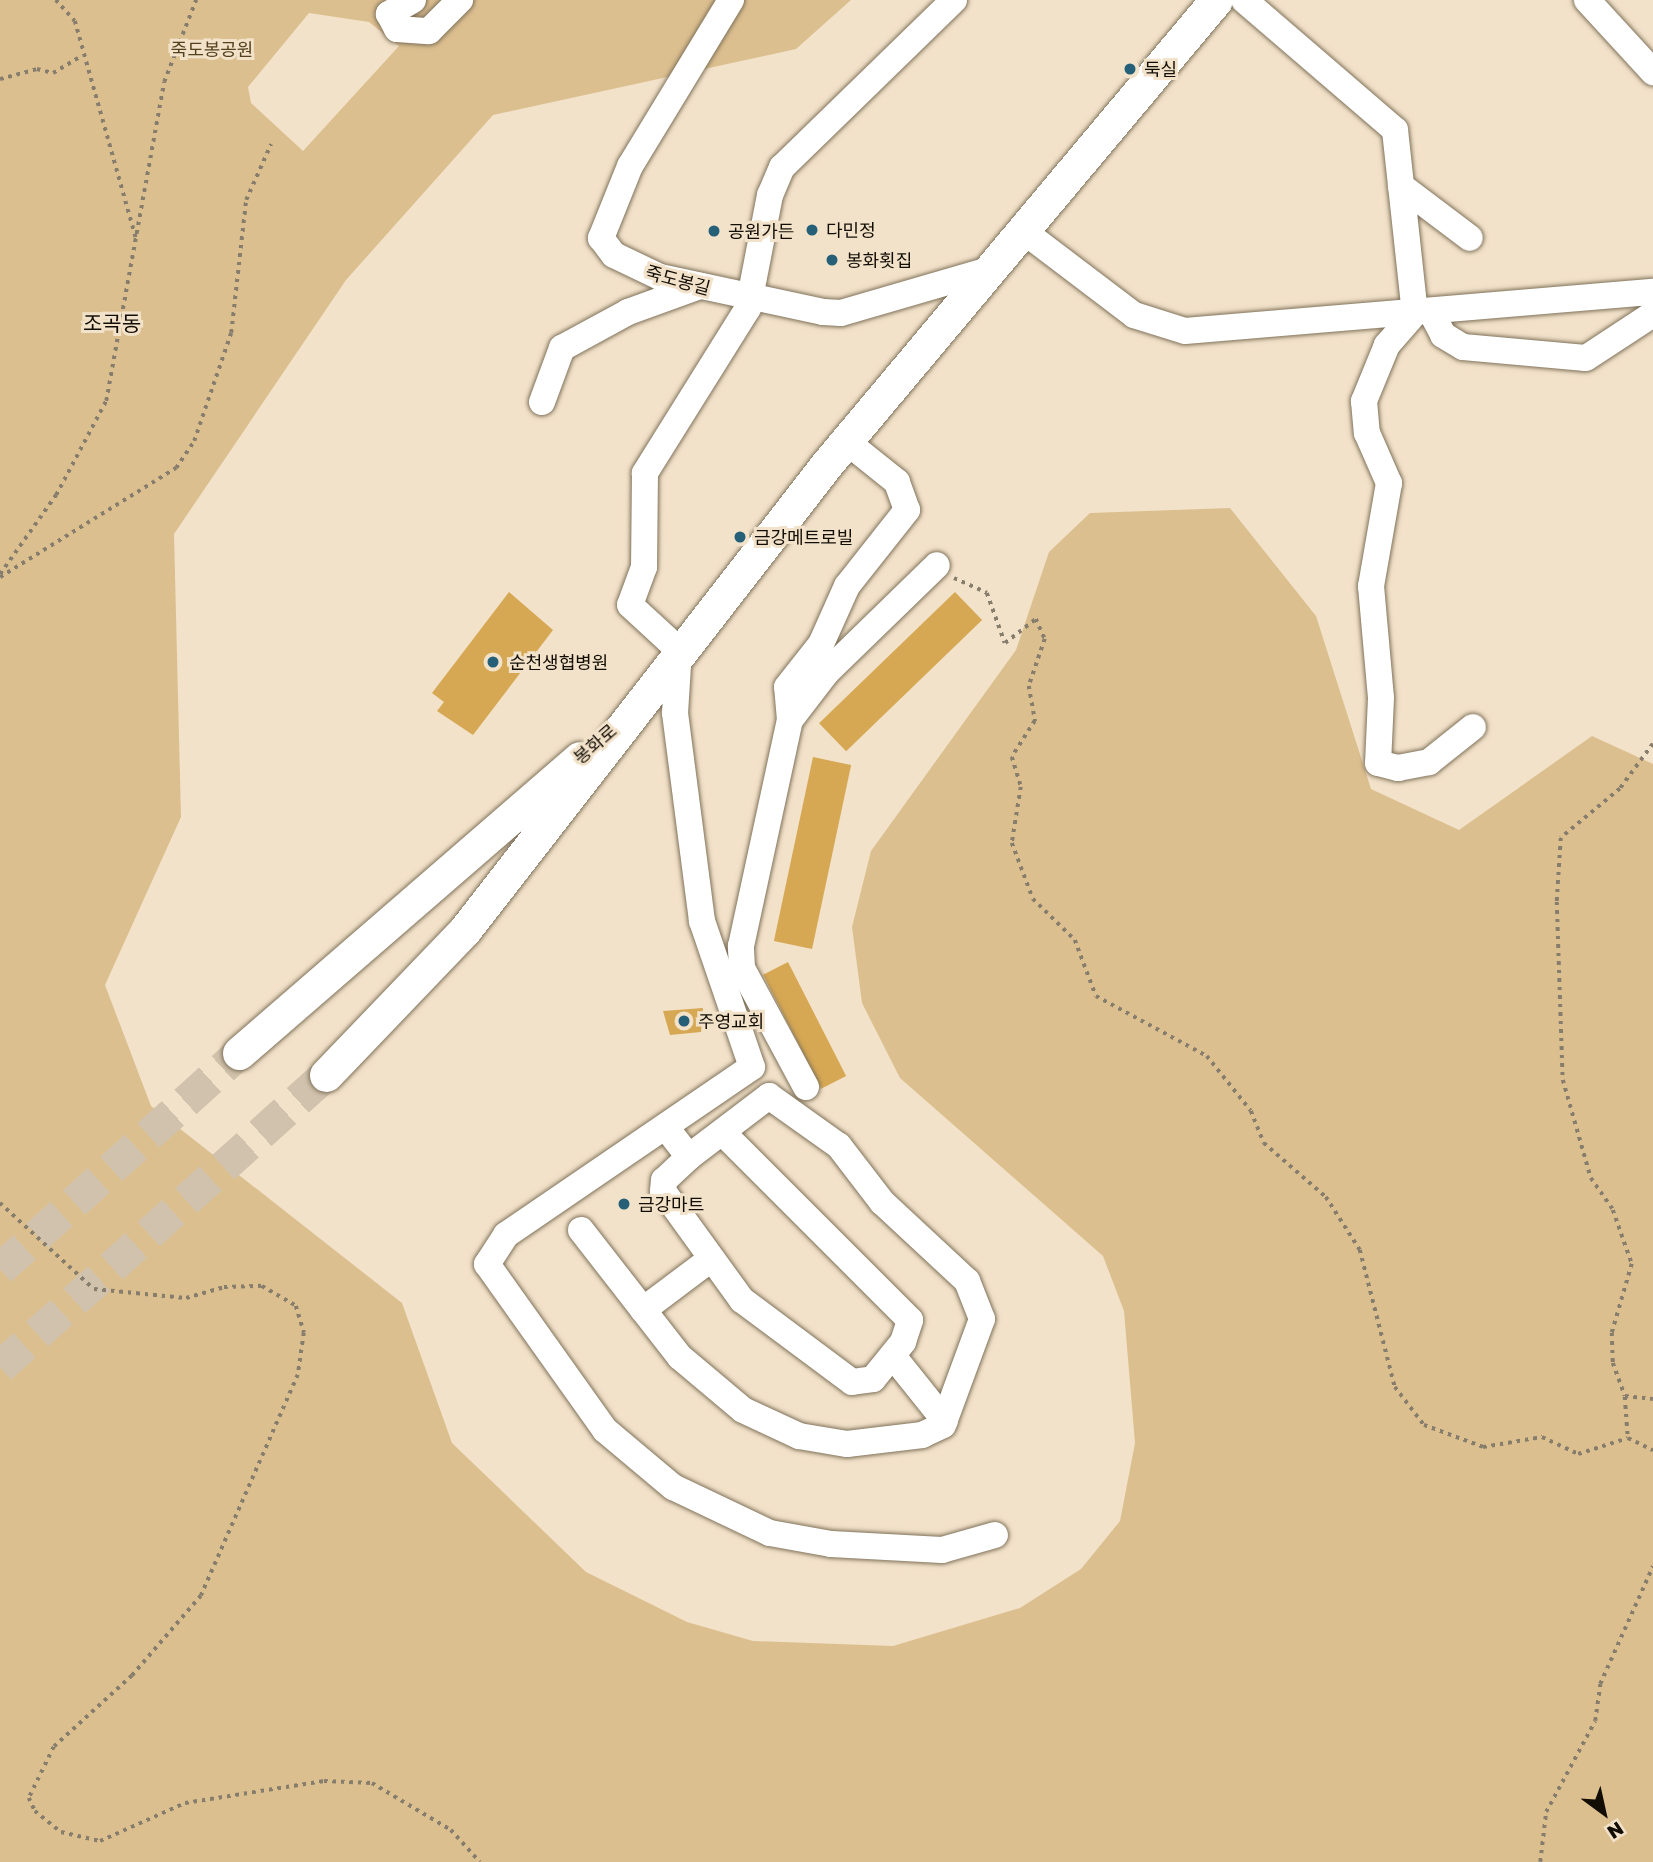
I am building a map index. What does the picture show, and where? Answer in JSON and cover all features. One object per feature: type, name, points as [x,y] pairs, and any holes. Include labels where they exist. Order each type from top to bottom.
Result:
[{"type":"main road","points":[[628,715],[846,441],[1216,0]]},
{"type":"main road","name":"봉화로","points":[[239,1053],[628,715]]},
{"type":"main road","name":"봉화로","points":[[326,1075],[465,930],[628,715]]},
{"type":"street","points":[[413,0],[389,14],[397,29],[429,30],[460,0]]},
{"type":"street","name":"죽도봉길","points":[[732,0],[630,166],[601,238],[633,267],[753,298],[841,313],[989,270]]},
{"type":"street","points":[[954,0],[782,167],[762,228],[753,298],[645,473],[644,567],[630,606],[679,650],[675,713],[702,921],[753,1055],[752,1067],[666,1128],[548,1203],[488,1253],[495,1282],[606,1430],[673,1487],[770,1533],[921,1551],[995,1535]]},
{"type":"street","points":[[1244,0],[1390,123],[1423,312],[1443,335],[1463,348],[1586,358],[1653,314]]},
{"type":"street","points":[[1587,0],[1653,72]]},
{"type":"street","points":[[1401,186],[1470,238]]},
{"type":"street","points":[[1022,230],[1097,290],[1166,327],[1218,332],[1653,292]]},
{"type":"street","points":[[542,402],[562,348],[628,312],[700,286]]},
{"type":"street","points":[[1423,312],[1387,345],[1364,401],[1367,433],[1389,482],[1371,586],[1381,698],[1378,764],[1398,768],[1429,762],[1473,727]]},
{"type":"street","points":[[806,1087],[742,968],[753,875],[790,720],[787,687],[821,644],[847,586],[907,510],[897,482],[846,441]]},
{"type":"street","points":[[790,720],[827,672],[936,566]]},
{"type":"street","points":[[581,1230],[643,1310],[716,1392],[799,1436],[847,1444],[884,1442],[922,1435],[945,1421],[982,1319],[967,1281],[882,1202],[839,1146],[769,1096],[734,1118],[724,1134],[688,1157],[664,1180],[663,1191],[711,1259],[766,1324],[852,1382],[873,1379],[893,1356],[910,1320],[902,1307],[724,1134]]},
{"type":"street","points":[[666,1128],[688,1157]]},
{"type":"street","points":[[643,1310],[711,1259]]},
{"type":"street","points":[[893,1356],[945,1421]]},
{"type":"path","points":[[56,0],[64,2],[75,21],[81,56],[96,85],[101,126],[114,150],[136,240]]},
{"type":"path","points":[[0,575],[56,495],[106,401],[164,82],[196,0]]},
{"type":"path","points":[[0,79],[37,69],[53,73],[81,56]]},
{"type":"path","points":[[0,575],[176,468],[194,442],[232,333],[246,200],[271,144]]},
{"type":"path","points":[[936,566],[988,593],[1005,643],[1036,619],[1045,639],[1029,686],[1035,721],[1012,757],[1021,787],[1012,843],[1033,899],[1075,940],[1096,996],[1207,1056],[1251,1111],[1264,1143],[1326,1197],[1360,1250],[1395,1388],[1424,1425],[1483,1447],[1542,1437],[1577,1454],[1628,1438],[1653,1450]]},
{"type":"path","points":[[1628,1438],[1621,1406],[1625,1396],[1613,1363],[1612,1333],[1632,1264],[1613,1210],[1591,1178],[1563,1080],[1557,902],[1561,838],[1620,789],[1653,744]]},
{"type":"path","points":[[0,1203],[94,1289],[186,1298],[225,1287],[262,1286],[296,1306],[304,1333],[298,1375],[201,1596],[132,1676],[54,1747],[29,1798],[35,1811],[61,1832],[100,1841],[185,1802],[324,1781],[372,1783],[451,1830],[480,1862]]},
{"type":"path","points":[[1625,1396],[1653,1399]]},
{"type":"path","points":[[1540,1862],[1546,1812],[1590,1731],[1600,1684],[1653,1566]]},
{"type":"green space","name":"죽도봉공원","points":[[0,0],[851,0],[796,49],[493,115],[346,280],[174,534],[181,817],[105,985],[151,1106],[402,1303],[452,1443],[586,1572],[687,1622],[753,1641],[893,1646],[1020,1608],[1081,1569],[1120,1521],[1135,1443],[1124,1311],[1103,1256],[900,1078],[862,1003],[852,927],[871,851],[1016,650],[1049,552],[1090,513],[1230,508],[1316,616],[1371,789],[1459,830],[1592,736],[1653,764],[1653,1862],[0,1862]],"holes":[[[309,13],[369,22],[399,46],[303,151],[251,103],[248,87]]]},
{"type":"building","name":"순천생협병원","points":[[509,592],[553,630],[473,735],[437,711],[444,702],[432,693]]},
{"type":"building","points":[[955,592],[982,620],[846,751],[819,723]]},
{"type":"building","points":[[813,757],[851,765],[812,949],[774,941]]},
{"type":"building","points":[[788,962],[846,1076],[821,1089],[763,975]]},
{"type":"building","name":"주영교회","points":[[703,1008],[701,1032],[670,1035],[663,1011]]},
{"type":"tunnel","points":[[0,1269],[239,1053]]},
{"type":"tunnel","points":[[0,1367],[326,1075]]},
{"type":"place","name":"둑실","points":[[1130,69]]},
{"type":"place","name":"다민정","points":[[812,230]]},
{"type":"place","name":"공원가든","points":[[714,231]]},
{"type":"place","name":"봉화횟집","points":[[832,260]]},
{"type":"place","name":"금강메트로빌","points":[[740,537]]},
{"type":"place","name":"순천생협병원","points":[[493,662]]},
{"type":"place","name":"주영교회","points":[[684,1021]]},
{"type":"place","name":"금강마트","points":[[624,1204]]},
{"type":"district","name":"조곡동","points":[[112,323]]}]
